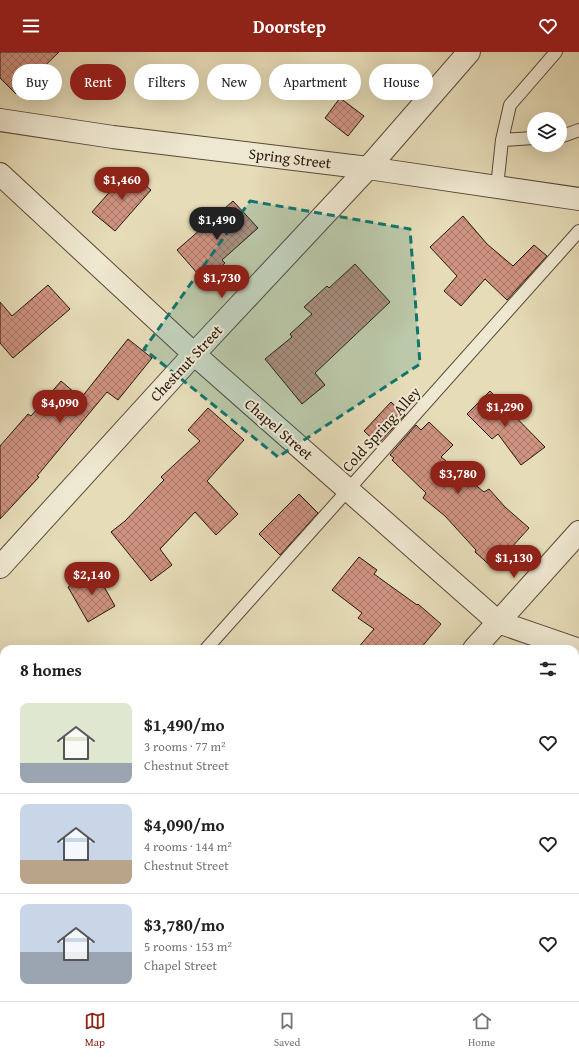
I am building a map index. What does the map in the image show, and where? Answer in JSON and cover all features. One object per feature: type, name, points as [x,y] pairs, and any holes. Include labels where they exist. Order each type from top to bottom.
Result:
[{"type":"street","name":"Chestnut Street","points":[[0,567],[194,354],[368,168],[469,52]]},
{"type":"street","name":"Spring Street","points":[[0,120],[113,137],[368,168],[579,199]]},
{"type":"street","name":"Chapel Street","points":[[0,174],[194,354],[498,622],[565,645]]},
{"type":"street","points":[[478,645],[579,532]]},
{"type":"lane","points":[[497,187],[502,140],[510,105],[556,52]]},
{"type":"lane","points":[[567,134],[579,130]]},
{"type":"lane","points":[[502,140],[527,138]]},
{"type":"lane","name":"Cold Spring Alley","points":[[210,645],[579,231]]},
{"type":"highlighted area","points":[[250,201],[410,229],[420,364],[278,457],[144,349]]},
{"type":"building","points":[[0,52],[59,52],[47,64],[12,64],[12,90],[0,78]]},
{"type":"building","points":[[338,100],[343,100],[364,116],[348,136],[325,118]]},
{"type":"building","points":[[128,171],[151,190],[115,231],[92,212]]},
{"type":"building","points":[[233,201],[258,228],[222,260],[225,263],[204,281],[177,250]]},
{"type":"building","points":[[463,216],[487,244],[513,266],[534,245],[547,256],[507,300],[485,279],[461,306],[444,291],[457,276],[430,247]]},
{"type":"building","points":[[355,264],[390,302],[315,373],[325,385],[302,404],[265,359],[292,337],[290,334],[312,314],[304,307],[327,286],[329,288]]},
{"type":"building","points":[[48,285],[70,309],[13,358],[0,343],[0,302],[12,316]]},
{"type":"building","points":[[128,339],[152,358],[118,400],[107,392],[37,476],[39,477],[0,519],[0,446],[28,414],[31,416],[61,381],[81,398]]},
{"type":"building","points":[[490,391],[545,447],[521,465],[498,434],[492,439],[467,414]]},
{"type":"building","points":[[391,402],[405,415],[378,444],[364,431]]},
{"type":"building","points":[[208,408],[244,440],[207,481],[238,514],[216,535],[195,512],[160,549],[172,565],[151,581],[111,532],[125,521],[164,480],[161,477],[200,441],[188,430]]},
{"type":"building","points":[[429,422],[453,445],[441,457],[484,492],[489,489],[505,507],[529,528],[493,568],[475,552],[476,550],[445,516],[423,498],[426,493],[392,460],[394,458],[390,455],[416,425],[421,430]]},
{"type":"building","points":[[299,494],[318,513],[280,555],[259,534]]},
{"type":"building","points":[[359,557],[377,570],[374,574],[417,605],[418,604],[441,624],[423,645],[360,645],[374,629],[358,618],[362,613],[332,590]]},
{"type":"building","points":[[95,571],[115,606],[88,622],[68,587]]}]
